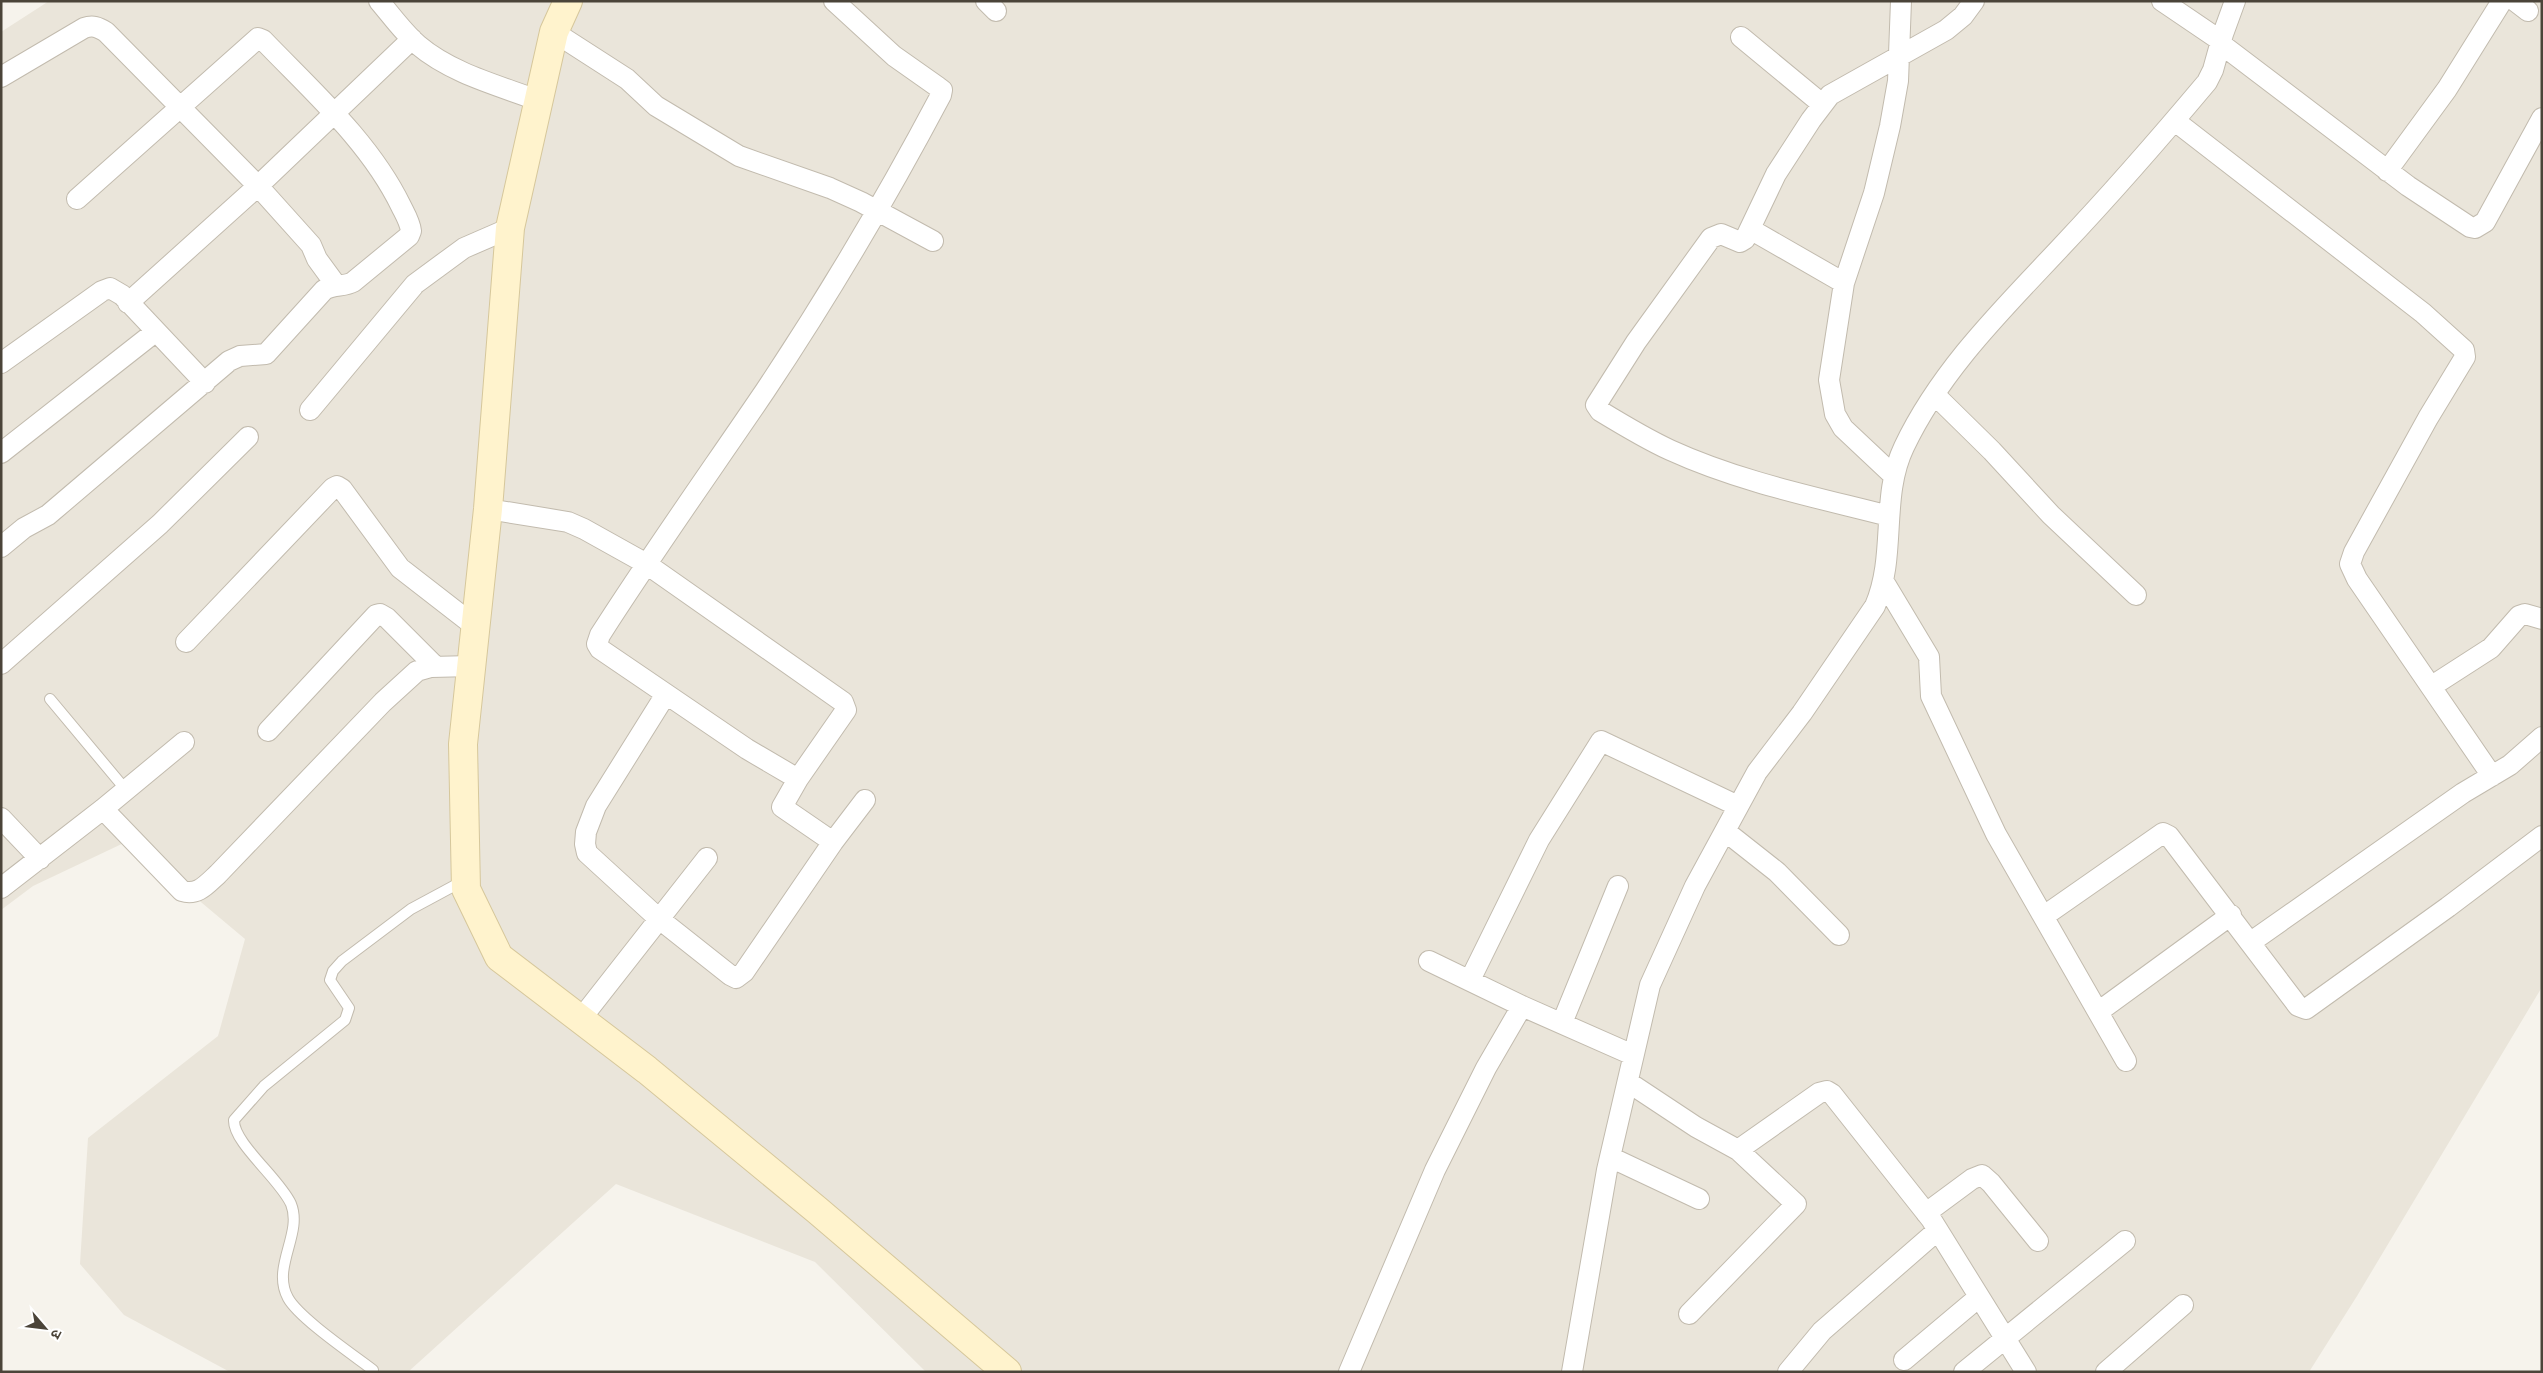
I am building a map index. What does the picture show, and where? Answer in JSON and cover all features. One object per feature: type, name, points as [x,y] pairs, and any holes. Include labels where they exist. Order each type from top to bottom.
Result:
[{"type":"main road","points":[[568,1],[554,32],[510,228],[488,509],[462,744],[466,889],[499,957],[647,1070],[881,1264],[1007,1372]]},
{"type":"street","points":[[379,1],[412,39],[427,51],[468,74],[538,100]]},
{"type":"street","points":[[798,779],[747,749],[600,649],[597,644],[600,635],[645,563],[766,390],[878,210],[914,148],[942,90],[894,56],[834,1]]},
{"type":"street","points":[[1893,475],[1848,434],[1835,414],[1830,388],[1830,370],[1844,283],[1874,193],[1887,141],[1898,81],[1901,1]]},
{"type":"street","points":[[1889,516],[1754,482],[1719,470],[1657,444],[1597,408],[1598,399],[1711,238],[1721,234],[1740,242],[1745,239],[1776,174],[1822,104],[1840,89],[1946,30],[1963,16],[1974,1]]},
{"type":"street","points":[[2162,1],[2221,41],[2221,44],[2388,171],[2454,217],[2475,228],[2485,222],[2542,118]]},
{"type":"street","points":[[1572,1372],[1591,1254],[1610,1158],[1634,1055],[1642,1009],[1654,973],[1695,886],[1761,766],[1802,713],[1872,612],[1884,582],[1893,475],[1911,433],[1935,395],[1979,334],[2107,198],[2207,82],[2213,70],[2235,1]]},
{"type":"street","points":[[2388,171],[2447,89],[2502,1]]},
{"type":"street","points":[[1,77],[91,26],[106,32],[258,186],[311,245],[317,259],[336,285]]},
{"type":"street","points":[[554,32],[621,74],[656,106],[739,156],[830,188],[878,210],[933,241]]},
{"type":"street","points":[[1,547],[24,528],[48,515],[230,361],[240,356],[266,354],[324,290],[336,285],[353,282],[409,236],[411,231],[385,176],[333,112],[263,40],[258,38],[77,199]]},
{"type":"street","points":[[1741,38],[1822,104]]},
{"type":"street","points":[[128,303],[258,186],[333,112],[412,39]]},
{"type":"street","points":[[2174,121],[2423,313],[2464,350],[2464,360],[2428,418],[2350,561],[2356,579],[2432,686],[2492,776]]},
{"type":"street","points":[[310,410],[415,284],[464,248],[510,228]]},
{"type":"street","points":[[1750,229],[1844,283]]},
{"type":"street","points":[[1,363],[106,289],[115,290],[205,383]]},
{"type":"street","points":[[1,453],[155,332]]},
{"type":"street","points":[[1935,395],[1992,451],[2051,516],[2136,595]]},
{"type":"street","points":[[1,664],[160,524],[248,437]]},
{"type":"street","points":[[186,642],[332,488],[337,486],[342,488],[408,576],[476,627]]},
{"type":"street","points":[[488,509],[568,522],[645,563],[846,706],[846,710],[798,779],[782,807],[833,842]]},
{"type":"street","points":[[1884,582],[1929,657],[1932,696],[1996,834],[2126,1061]]},
{"type":"street","points":[[268,731],[376,615],[380,614],[387,618],[436,667]]},
{"type":"street","points":[[2432,686],[2491,648],[2522,614],[2542,619]]},
{"type":"street","points":[[103,809],[182,891],[192,893],[198,891],[218,874],[383,702],[417,671],[436,667],[472,666]]},
{"type":"street","points":[[666,694],[589,819],[585,844],[587,853],[592,860],[658,918],[730,975],[739,976],[833,842],[865,800]]},
{"type":"street","points":[[2251,942],[2463,793],[2510,765],[2542,737]]},
{"type":"street","points":[[1470,980],[1539,840],[1601,741],[1738,806]]},
{"type":"street","points":[[1,888],[103,809],[184,742]]},
{"type":"street","points":[[1,818],[40,859]]},
{"type":"street","points":[[1724,831],[1777,872],[1839,935]]},
{"type":"street","points":[[2044,916],[2163,833],[2169,836],[2231,915],[2298,1006],[2303,1009],[2309,1008],[2542,836]]},
{"type":"street","points":[[580,1020],[658,918],[707,858]]},
{"type":"street","points":[[1562,1023],[1618,886]]},
{"type":"street","points":[[2098,1012],[2231,915]]},
{"type":"street","points":[[1429,961],[1522,1006],[1634,1055]]},
{"type":"street","points":[[1349,1372],[1435,1170],[1486,1068],[1522,1006]]},
{"type":"street","points":[[1628,1082],[1696,1127],[1738,1150],[1796,1204],[1689,1314]]},
{"type":"street","points":[[1738,1150],[1819,1093],[1827,1092],[1836,1098],[1938,1230],[2026,1372]]},
{"type":"street","points":[[1610,1158],[1698,1199]]},
{"type":"street","points":[[1926,1213],[1972,1179],[1982,1175],[1991,1183],[2038,1241]]},
{"type":"street","points":[[1788,1372],[1822,1331],[1938,1230]]},
{"type":"street","points":[[1964,1372],[2125,1241]]},
{"type":"street","points":[[1904,1360],[1979,1297]]},
{"type":"street","points":[[2106,1372],[2183,1305]]},
{"type":"lane","points":[[50,699],[126,790]]},
{"type":"lane","points":[[373,1370],[320,1329],[288,1297],[283,1279],[283,1265],[293,1227],[291,1205],[277,1182],[237,1135],[234,1120],[264,1086],[345,1020],[349,1008],[330,980],[333,971],[342,961],[411,909],[466,880]]},
{"type":"shaded area","points":[[49,1],[2542,1],[2542,987],[2357,1296],[2309,1372],[926,1372],[815,1262],[616,1184],[408,1372],[230,1372],[124,1315],[80,1264],[88,1138],[218,1036],[245,939],[128,841],[33,886],[1,910],[1,32]]}]
